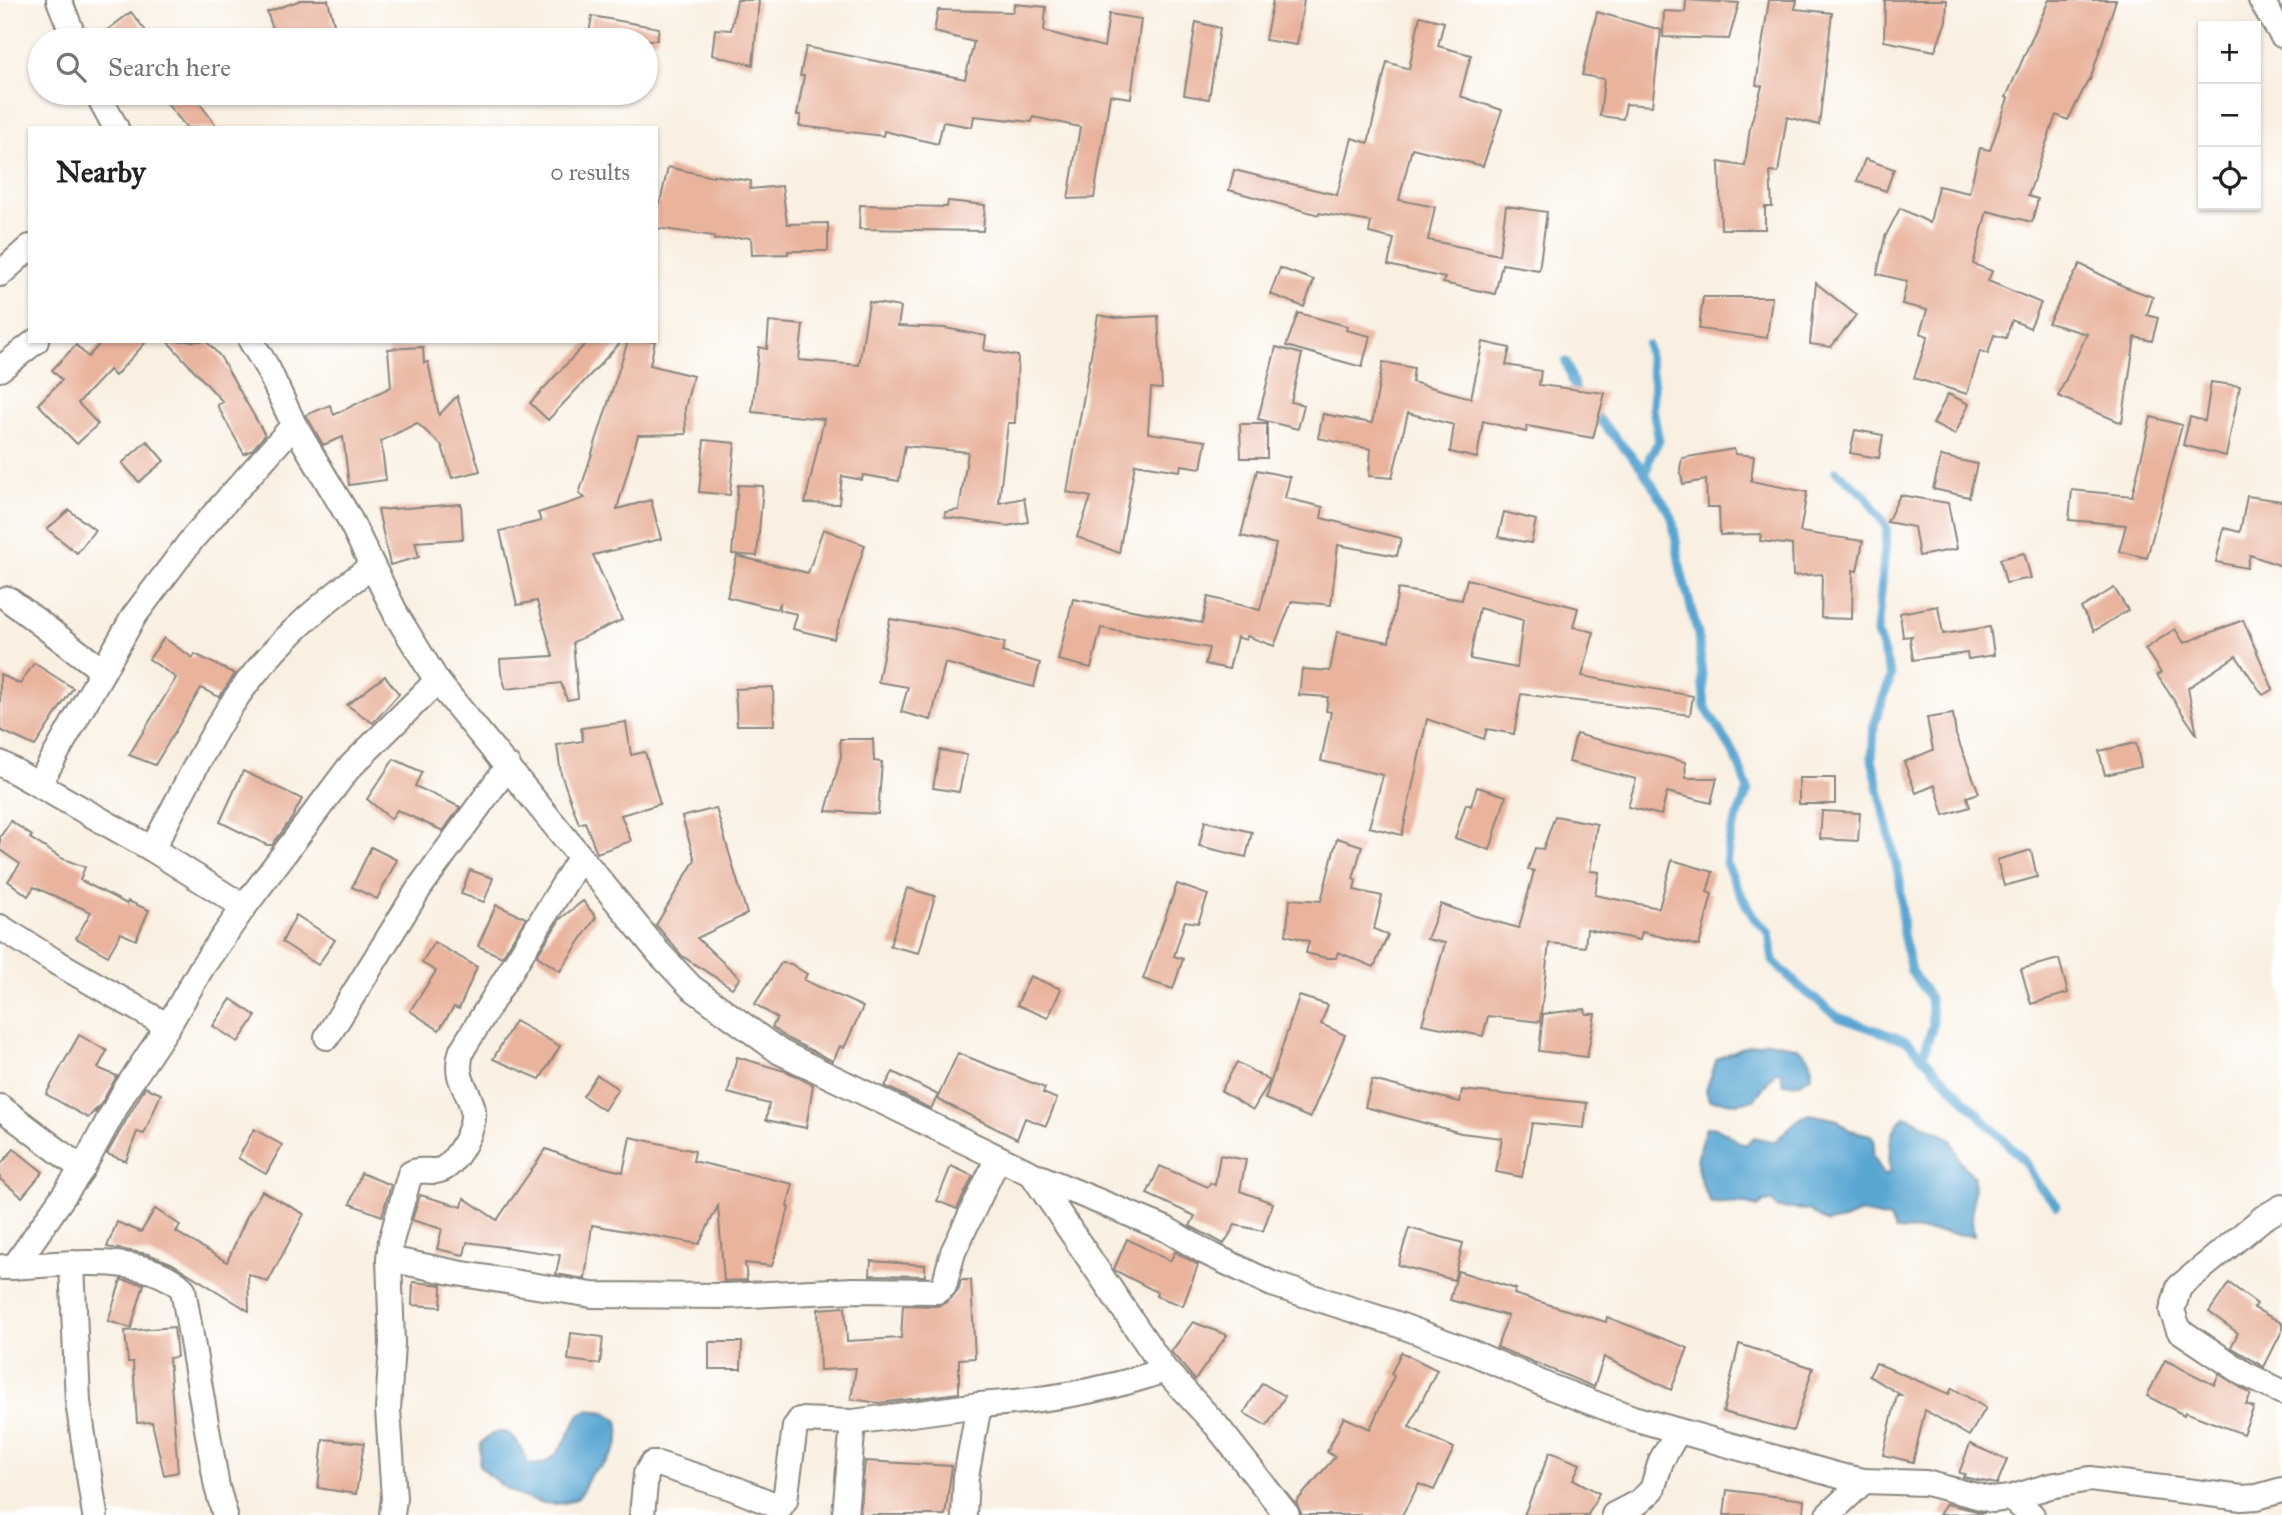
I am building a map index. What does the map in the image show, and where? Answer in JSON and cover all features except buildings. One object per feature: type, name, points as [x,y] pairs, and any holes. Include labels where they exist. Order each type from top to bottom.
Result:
[{"type":"street","points":[[60,0],[70,28]]},
{"type":"street","points":[[2261,0],[2282,34]]},
{"type":"street","points":[[104,105],[115,126]]},
{"type":"street","points":[[0,274],[28,249]]},
{"type":"street","points":[[0,369],[33,343]]},
{"type":"street","points":[[252,343],[268,369],[294,425],[348,516],[397,615],[437,681],[628,918],[691,986],[780,1052],[1032,1174],[1166,1229],[1272,1284],[1394,1323],[1633,1418],[1840,1476],[1864,1481],[1926,1483],[1992,1500],[2090,1479],[2242,1499],[2282,1490]]},
{"type":"street","points":[[39,784],[134,616],[193,538],[294,425]]},
{"type":"street","points":[[152,849],[226,712],[255,674],[285,637],[326,599],[372,566]]},
{"type":"street","points":[[3,600],[103,671]]},
{"type":"street","points":[[7,1267],[82,1169],[124,1092],[168,1026],[202,967],[244,907],[348,769],[437,681]]},
{"type":"street","points":[[0,764],[152,849],[244,907]]},
{"type":"street","points":[[327,1037],[420,887],[508,766]]},
{"type":"street","points":[[393,1515],[388,1410],[392,1343],[389,1259],[391,1241],[410,1174],[416,1170],[438,1171],[447,1167],[472,1129],[474,1107],[458,1075],[460,1058],[466,1043],[580,858]]},
{"type":"street","points":[[0,927],[168,1026]]},
{"type":"street","points":[[0,1107],[82,1169]]},
{"type":"street","points":[[389,1259],[592,1295],[727,1296],[854,1290],[937,1291],[944,1286],[953,1252],[998,1158]]},
{"type":"street","points":[[1032,1174],[1165,1370],[1216,1424],[1287,1515]]},
{"type":"street","points":[[2282,1207],[2263,1219],[2179,1287],[2172,1311],[2179,1330],[2245,1374],[2282,1392]]},
{"type":"street","points":[[72,1263],[78,1402],[95,1515]]},
{"type":"street","points":[[7,1267],[108,1264],[143,1269],[167,1277],[183,1289],[217,1486],[225,1515]]},
{"type":"street","points":[[642,1515],[647,1470],[655,1464],[733,1488],[780,1507],[785,1500],[797,1422],[800,1420],[853,1422],[1093,1391],[1128,1384],[1165,1370]]},
{"type":"street","points":[[964,1515],[966,1477],[979,1405]]},
{"type":"street","points":[[845,1515],[853,1422]]},
{"type":"street","points":[[1614,1515],[1639,1502],[1652,1490],[1661,1461],[1678,1431]]},
{"type":"street","points":[[1828,1515],[1864,1481]]},
{"type":"street","points":[[2010,1498],[2032,1515]]},
{"type":"water","points":[[1768,1041],[1792,1046],[1806,1054],[1812,1067],[1811,1076],[1800,1083],[1783,1084],[1781,1072],[1776,1071],[1754,1100],[1736,1103],[1709,1100],[1706,1090],[1717,1059],[1741,1048]]},
{"type":"water","points":[[1810,1114],[1838,1120],[1849,1130],[1871,1135],[1875,1143],[1873,1155],[1884,1175],[1890,1172],[1892,1134],[1906,1116],[1952,1139],[1960,1160],[1974,1176],[1974,1236],[1895,1230],[1890,1219],[1860,1213],[1827,1223],[1808,1210],[1777,1208],[1772,1201],[1764,1202],[1758,1207],[1711,1203],[1697,1165],[1706,1127],[1725,1132],[1746,1145],[1754,1137],[1774,1142],[1795,1122]]},
{"type":"water","points":[[588,1410],[606,1412],[618,1421],[619,1439],[604,1464],[591,1474],[578,1498],[551,1504],[524,1498],[500,1484],[479,1465],[481,1443],[498,1432],[504,1432],[516,1440],[528,1464],[547,1461],[560,1449],[580,1414]]},
{"type":"waterway","points":[[1646,474],[1650,456],[1659,441],[1653,409],[1654,384],[1647,345]]},
{"type":"waterway","points":[[1566,362],[1576,391],[1582,399]]},
{"type":"waterway","points":[[1591,410],[1641,467],[1672,517],[1681,571],[1698,634],[1705,707],[1736,757],[1748,790],[1731,833],[1726,863],[1754,918],[1769,932],[1773,961],[1801,988],[1838,1017],[1907,1041],[2024,1161],[2039,1186],[2057,1205]]},
{"type":"waterway","points":[[1836,471],[1864,494],[1887,528],[1877,633],[1891,676],[1874,725],[1872,759],[1900,881],[1903,933],[1911,971],[1930,998],[1933,1025],[1923,1056]]}]
